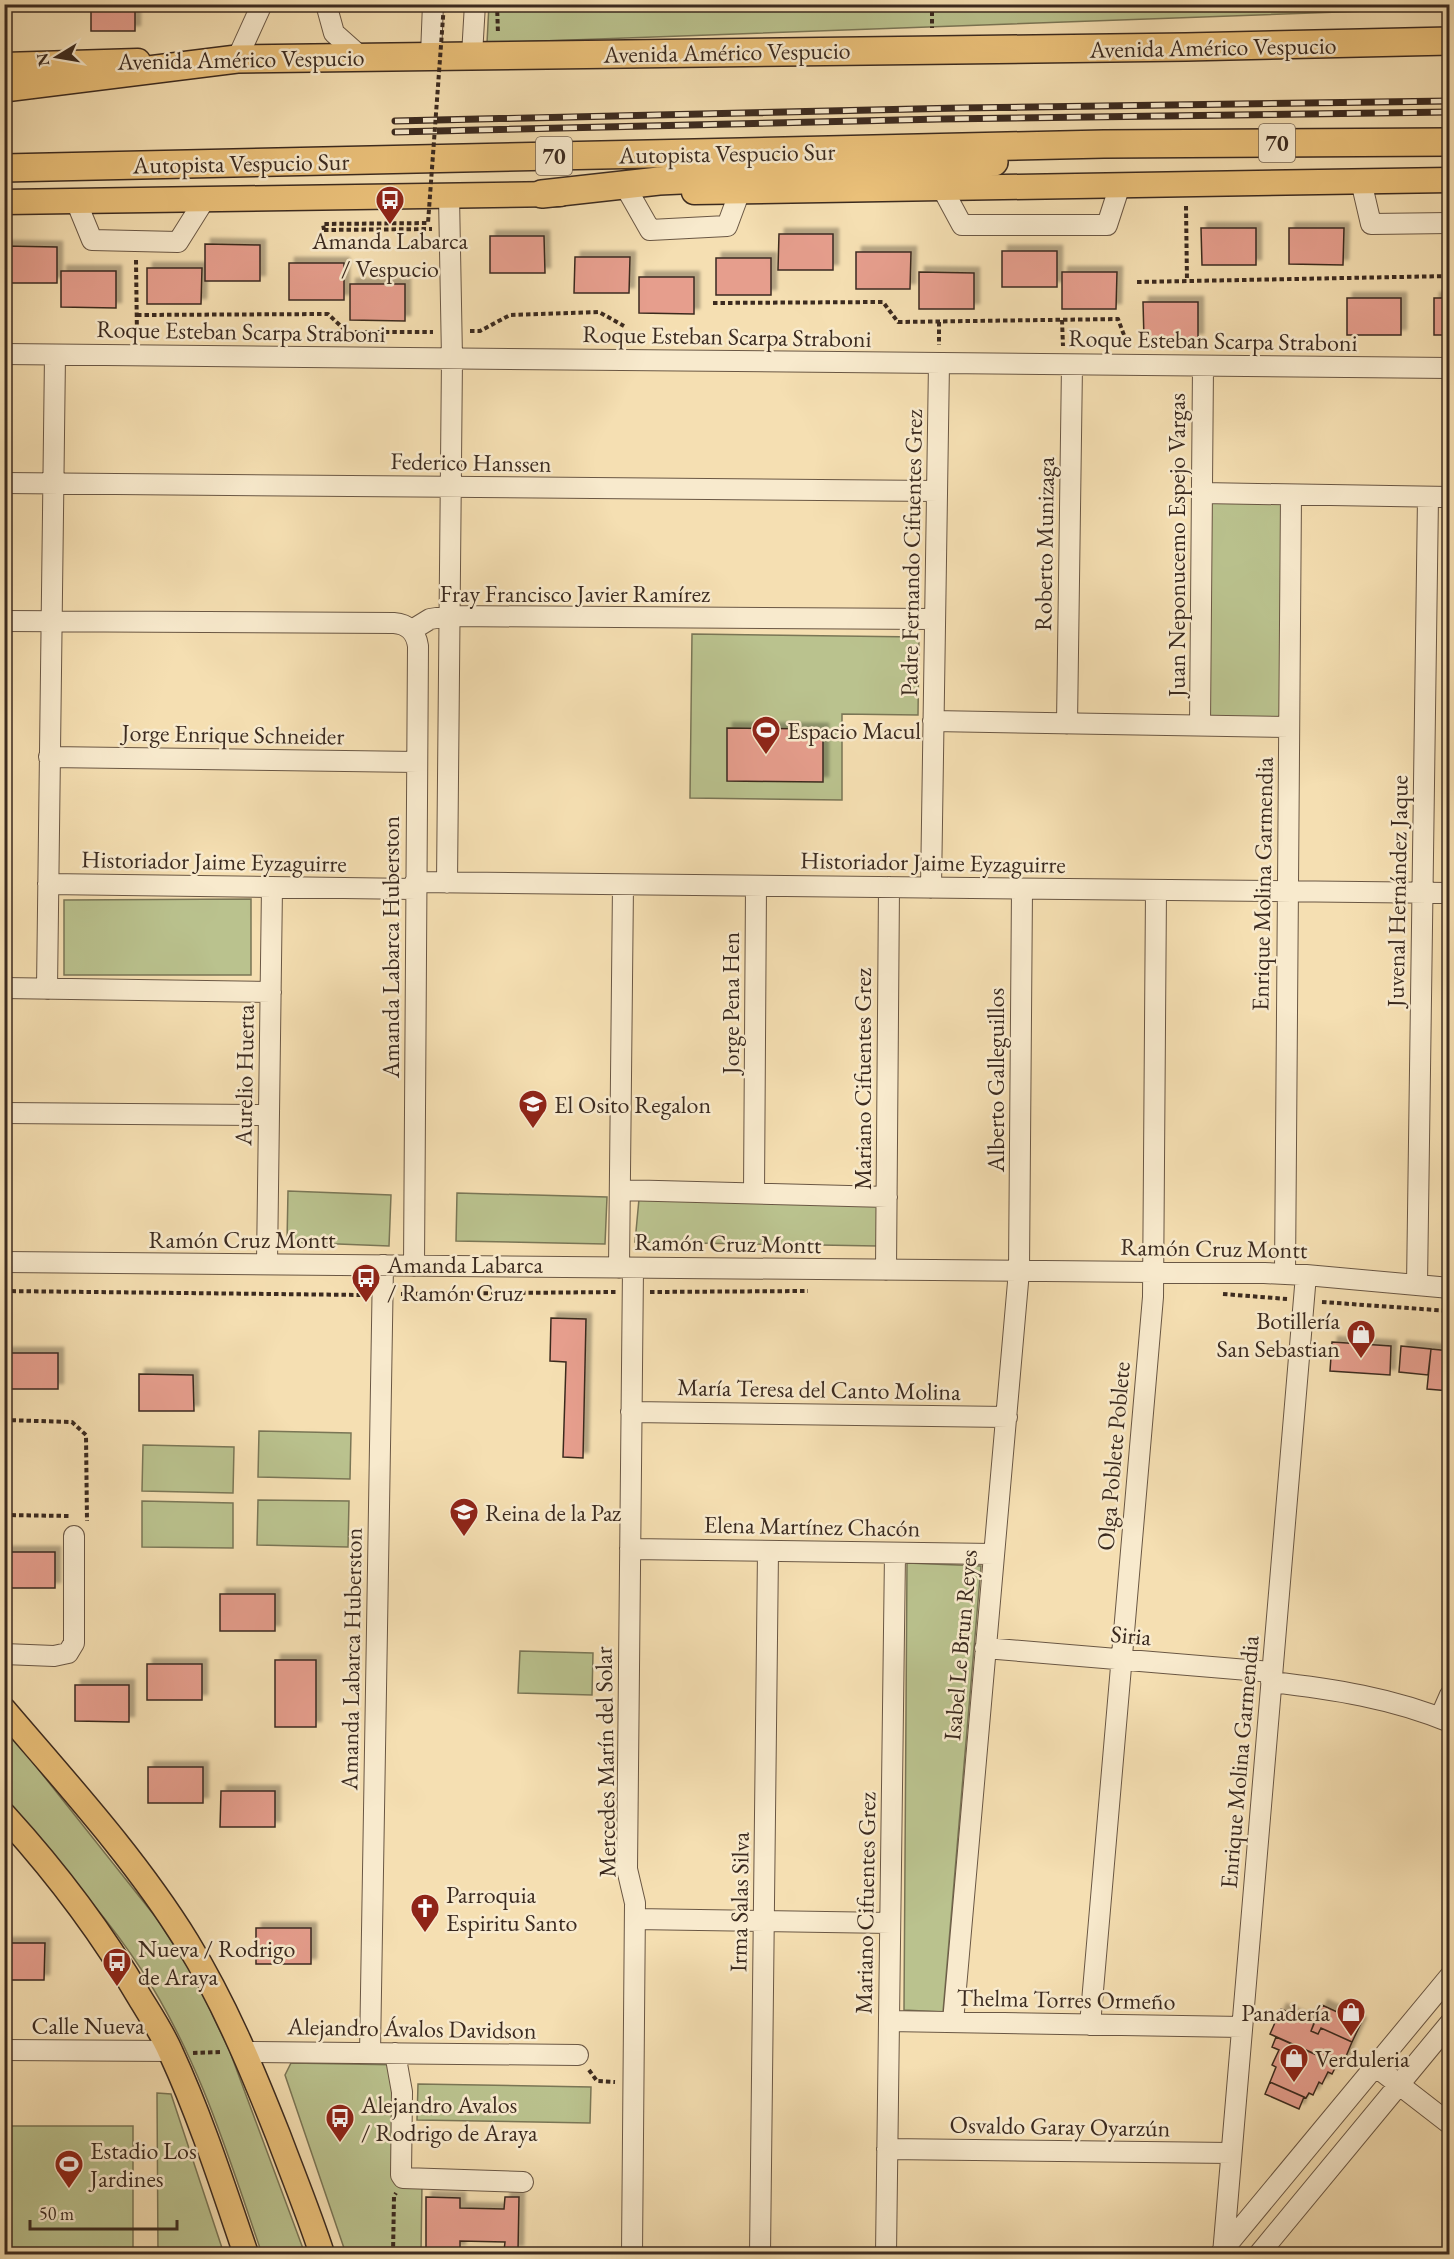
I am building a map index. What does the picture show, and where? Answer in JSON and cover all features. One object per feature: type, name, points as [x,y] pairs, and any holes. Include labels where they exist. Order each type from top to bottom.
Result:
[{"type":"highway","name":"Avenida Américo Vespucio","points":[[237,59],[1186,48],[1449,41]]},
{"type":"highway","points":[[4,88],[237,59]]},
{"type":"highway","name":"Autopista Vespucio Sur","points":[[4,168],[1104,144],[1449,142]]},
{"type":"highway","points":[[542,194],[669,180],[952,167],[1104,144]]},
{"type":"main road","name":"Avenida Américo Vespucio","points":[[4,65],[237,59]]},
{"type":"main road","points":[[4,202],[1449,180]]},
{"type":"main road","points":[[4,1710],[97,1818],[157,1896],[208,1978],[244,2049],[322,2254]]},
{"type":"main road","points":[[4,1815],[42,1857],[91,1920],[122,1966],[170,2051],[196,2110],[246,2254]]},
{"type":"street","points":[[237,59],[262,4]]},
{"type":"street","points":[[326,4],[334,33],[361,57]]},
{"type":"street","points":[[431,56],[433,4]]},
{"type":"street","points":[[472,55],[475,4]]},
{"type":"street","points":[[1361,181],[1371,224],[1449,223]]},
{"type":"street","points":[[942,188],[962,225],[1107,225],[1120,185]]},
{"type":"street","points":[[629,193],[650,230],[728,226],[740,191]]},
{"type":"street","points":[[447,883],[452,358],[449,196]]},
{"type":"street","points":[[76,201],[92,240],[178,242],[205,199]]},
{"type":"street","name":"Roque Esteban Scarpa Straboni","points":[[4,354],[1449,368]]},
{"type":"street","points":[[47,989],[55,354]]},
{"type":"street","name":"Padre Fernando Cifuentes Grez","points":[[931,888],[939,363]]},
{"type":"street","name":"Roberto Munizaga","points":[[1067,364],[1067,724]]},
{"type":"street","name":"Juan Neponucemo Espejo Vargas","points":[[1200,725],[1203,366]]},
{"type":"street","name":"Federico Hanssen","points":[[4,483],[937,491]]},
{"type":"street","points":[[1202,493],[1449,497]]},
{"type":"street","name":"Enrique Molina Garmendia","points":[[1284,1274],[1291,495]]},
{"type":"street","name":"Juvenal Hernández Jaque","points":[[1417,1285],[1428,497]]},
{"type":"street","name":"Fray Francisco Javier Ramírez","points":[[412,630],[430,619],[449,616],[935,618]]},
{"type":"street","points":[[4,621],[394,623],[412,630]]},
{"type":"street","name":"Amanda Labarca Huberston","points":[[412,630],[418,646],[414,1266]]},
{"type":"street","points":[[933,721],[1289,727]]},
{"type":"street","name":"Jorge Enrique Schneider","points":[[49,757],[417,762]]},
{"type":"street","name":"Historiador Jaime Eyzaguirre","points":[[48,884],[272,887],[415,886],[447,883],[1449,893]]},
{"type":"street","name":"Mercedes Marín del Solar","points":[[623,885],[620,1190],[626,1268],[633,1292],[627,1869],[634,1895],[635,1919],[632,2254]]},
{"type":"street","name":"Jorge Pena Hen","points":[[754,1193],[756,886]]},
{"type":"street","name":"Aurelio Huerta","points":[[267,1264],[272,887]]},
{"type":"street","name":"Mariano Cifuentes Grez","points":[[886,1270],[889,887]]},
{"type":"street","name":"Alberto Galleguillos","points":[[1019,1271],[1022,889]]},
{"type":"street","name":"Olga Poblete Poblete","points":[[1090,2025],[1152,1308],[1156,890]]},
{"type":"street","points":[[4,988],[271,992]]},
{"type":"street","points":[[4,1113],[269,1115]]},
{"type":"street","points":[[620,1190],[887,1197]]},
{"type":"street","name":"Ramón Cruz Montt","points":[[4,1262],[1284,1274],[1449,1288]]},
{"type":"street","name":"Amanda Labarca Huberston","points":[[370,2053],[383,1265]]},
{"type":"street","name":"Isabel Le Brun Reyes","points":[[953,2022],[1019,1271]]},
{"type":"street","name":"Enrique Molina Garmendia","points":[[1222,2253],[1306,1275]]},
{"type":"street","name":"María Teresa del Canto Molina","points":[[632,1412],[1006,1417]]},
{"type":"street","points":[[4,1654],[54,1656],[68,1653],[74,1643],[81,1532]]},
{"type":"street","name":"Elena Martínez Chacón","points":[[630,1549],[993,1554]]},
{"type":"street","name":"Irma Salas Silva","points":[[760,2254],[768,1551]]},
{"type":"street","name":"Mariano Cifuentes Grez","points":[[886,2254],[895,1552]]},
{"type":"street","name":"Siria","points":[[986,1648],[1272,1677],[1362,1695],[1406,1706],[1445,1720]]},
{"type":"street","points":[[1445,1720],[1449,1695]]},
{"type":"street","points":[[635,1919],[890,1923]]},
{"type":"street","points":[[1222,2253],[1449,1976]]},
{"type":"street","name":"Thelma Torres Ormeño","points":[[889,2021],[1242,2027]]},
{"type":"street","points":[[1258,2254],[1449,2023]]},
{"type":"street","name":"Alejandro Ávalos Davidson","points":[[244,2049],[395,2054],[578,2055]]},
{"type":"street","name":"Calle Nueva","points":[[4,2050],[170,2051]]},
{"type":"street","points":[[395,2054],[402,2092],[401,2175],[403,2178],[523,2182]]},
{"type":"street","points":[[1375,2066],[1449,2124]]},
{"type":"street","name":"Osvaldo Garay Oyarzún","points":[[887,2150],[1232,2153]]},
{"type":"path","points":[[428,230],[324,230],[323,224],[428,223],[444,4]]},
{"type":"path","points":[[928,4],[936,4]]},
{"type":"path","points":[[1187,281],[1186,198],[1188,184]]},
{"type":"path","points":[[135,241],[138,355]]},
{"type":"path","points":[[1137,282],[1449,276]]},
{"type":"path","points":[[713,303],[883,302],[898,322],[1118,320],[1129,349]]},
{"type":"path","points":[[137,315],[328,314],[347,332],[451,332],[480,331],[510,315],[599,312],[624,326]]},
{"type":"path","points":[[1062,320],[1067,364]]},
{"type":"path","points":[[4,1291],[383,1295],[819,1290]]},
{"type":"path","points":[[1222,1294],[1449,1311]]},
{"type":"path","points":[[4,1420],[72,1422],[86,1435],[87,1516],[81,1532]]},
{"type":"path","points":[[4,1515],[87,1516]]},
{"type":"path","points":[[170,2051],[218,2053],[244,2049]]},
{"type":"path","points":[[578,2055],[597,2082],[633,2083]]},
{"type":"path","points":[[393,2254],[394,2196],[403,2178]]},
{"type":"green space","points":[[489,4],[1450,5],[1449,8],[487,43]]},
{"type":"green space","points":[[1208,499],[1285,501],[1286,721],[1205,718]]},
{"type":"green space","name":"Espacio Macul","points":[[692,634],[919,637],[918,715],[842,714],[842,800],[690,798]]},
{"type":"green space","points":[[251,899],[251,975],[64,975],[64,900]]},
{"type":"green space","points":[[288,1191],[391,1195],[389,1246],[287,1242]]},
{"type":"green space","points":[[457,1193],[607,1197],[605,1244],[456,1241]]},
{"type":"green space","points":[[639,1199],[879,1202],[877,1246],[635,1242]]},
{"type":"green space","points":[[259,1431],[351,1433],[350,1479],[258,1477]]},
{"type":"green space","points":[[143,1445],[234,1447],[233,1493],[142,1491]]},
{"type":"green space","points":[[258,1500],[349,1501],[348,1547],[257,1545]]},
{"type":"green space","points":[[142,1501],[233,1503],[233,1548],[142,1547]]},
{"type":"green space","points":[[907,1563],[981,1566],[943,2012],[904,2010]]},
{"type":"green space","points":[[520,1651],[593,1653],[592,1695],[518,1693]]},
{"type":"green space","points":[[4,1726],[158,1920],[196,1980],[230,2052],[305,2254],[262,2254],[196,2072],[161,2003],[141,1969],[110,1925],[5,1803]]},
{"type":"green space","points":[[291,2063],[404,2065],[402,2182],[422,2183],[421,2254],[346,2254],[285,2075]]},
{"type":"green space","points":[[418,2084],[591,2087],[590,2123],[417,2120]]},
{"type":"green space","points":[[157,2093],[171,2094],[224,2254],[158,2254]]},
{"type":"green space","name":"Estadio Los Jardines","points":[[5,2126],[133,2126],[133,2254],[5,2254]]},
{"type":"building","points":[[4,4],[32,4],[32,7],[4,6]]},
{"type":"building","points":[[91,9],[135,9],[135,31],[91,31]]},
{"type":"building","points":[[1201,228],[1256,228],[1256,265],[1202,265]]},
{"type":"building","points":[[1289,228],[1344,228],[1343,265],[1289,264]]},
{"type":"building","points":[[779,234],[833,234],[833,270],[778,270]]},
{"type":"building","points":[[490,236],[544,236],[545,273],[490,273]]},
{"type":"building","points":[[205,244],[260,245],[260,281],[205,281]]},
{"type":"building","points":[[4,246],[57,247],[57,283],[4,283]]},
{"type":"building","points":[[1002,251],[1057,251],[1057,287],[1002,287]]},
{"type":"building","points":[[856,252],[911,252],[910,289],[856,289]]},
{"type":"building","points":[[575,257],[630,257],[629,293],[574,293]]},
{"type":"building","points":[[716,258],[771,258],[771,295],[716,295]]},
{"type":"building","points":[[289,263],[344,263],[344,300],[289,300]]},
{"type":"building","points":[[147,268],[202,268],[201,304],[147,304]]},
{"type":"building","points":[[61,271],[116,271],[116,308],[61,307]]},
{"type":"building","points":[[919,272],[974,273],[974,309],[919,309]]},
{"type":"building","points":[[1062,272],[1117,272],[1116,309],[1062,309]]},
{"type":"building","points":[[639,277],[694,277],[694,314],[639,313]]},
{"type":"building","points":[[350,284],[405,284],[405,321],[350,320]]},
{"type":"building","points":[[1347,298],[1401,298],[1401,335],[1347,335]]},
{"type":"building","points":[[1434,298],[1450,298],[1450,335],[1434,335]]},
{"type":"building","points":[[1143,302],[1198,302],[1198,339],[1144,339]]},
{"type":"building","points":[[727,728],[823,729],[823,782],[727,781]]},
{"type":"building","points":[[551,1318],[586,1319],[583,1458],[563,1457],[566,1362],[550,1361]]},
{"type":"building","name":"Botillería San Sebastian","points":[[1332,1342],[1391,1346],[1390,1375],[1330,1371]]},
{"type":"building","points":[[1401,1346],[1431,1349],[1428,1375],[1399,1372]]},
{"type":"building","points":[[1431,1349],[1450,1351],[1450,1391],[1427,1389]]},
{"type":"building","points":[[4,1353],[58,1353],[58,1389],[4,1389]]},
{"type":"building","points":[[139,1374],[193,1375],[194,1411],[139,1411]]},
{"type":"building","points":[[4,1552],[55,1552],[55,1588],[4,1588]]},
{"type":"building","points":[[220,1594],[275,1594],[275,1631],[220,1631]]},
{"type":"building","points":[[275,1660],[316,1660],[316,1727],[275,1727]]},
{"type":"building","points":[[147,1664],[202,1664],[202,1700],[147,1700]]},
{"type":"building","points":[[75,1685],[129,1685],[129,1722],[75,1721]]},
{"type":"building","points":[[148,1767],[203,1767],[203,1803],[148,1803]]},
{"type":"building","points":[[221,1791],[275,1791],[275,1827],[220,1827]]},
{"type":"building","points":[[256,1928],[311,1928],[311,1964],[256,1964]]},
{"type":"building","points":[[4,1943],[45,1943],[44,1980],[4,1980]]},
{"type":"building","points":[[1322,2005],[1361,2023],[1352,2042],[1321,2028],[1318,2034],[1311,2031]]},
{"type":"building","points":[[1281,2009],[1314,2023],[1311,2031],[1318,2034],[1321,2028],[1352,2042],[1342,2066],[1270,2034]]},
{"type":"building","points":[[1276,2037],[1337,2064],[1332,2074],[1328,2072],[1322,2084],[1319,2082],[1313,2095],[1309,2093],[1306,2098],[1270,2082],[1276,2067],[1272,2065],[1279,2050],[1272,2047]]},
{"type":"building","points":[[1270,2082],[1304,2097],[1299,2109],[1265,2094]]},
{"type":"building","points":[[426,2197],[460,2198],[460,2208],[504,2209],[505,2197],[519,2197],[518,2251],[504,2251],[505,2242],[460,2241],[460,2250],[426,2249]]},
{"type":"railway","points":[[395,121],[959,108],[1450,101]]},
{"type":"railway","points":[[395,132],[941,119],[1450,112]]},
{"type":"place","name":"Amanda Labarca / Vespucio","points":[[390,226]]},
{"type":"place","name":"Espacio Macul","points":[[766,756]]},
{"type":"place","name":"El Osito Regalon","points":[[533,1130]]},
{"type":"place","name":"Amanda Labarca / Ramón Cruz","points":[[366,1304]]},
{"type":"place","name":"Botillería San Sebastian","points":[[1361,1360]]},
{"type":"place","name":"Reina de la Paz","points":[[464,1538]]},
{"type":"place","name":"Parroquia Espiritu Santo","points":[[425,1934]]},
{"type":"place","name":"Nueva / Rodrigo de Araya","points":[[117,1988]]},
{"type":"place","name":"Panadería","points":[[1351,2038]]},
{"type":"place","name":"Verduleria","points":[[1294,2084]]},
{"type":"place","name":"Alejandro Avalos / Rodrigo de Araya","points":[[340,2144]]},
{"type":"place","name":"Estadio Los Jardines","points":[[69,2190]]}]
